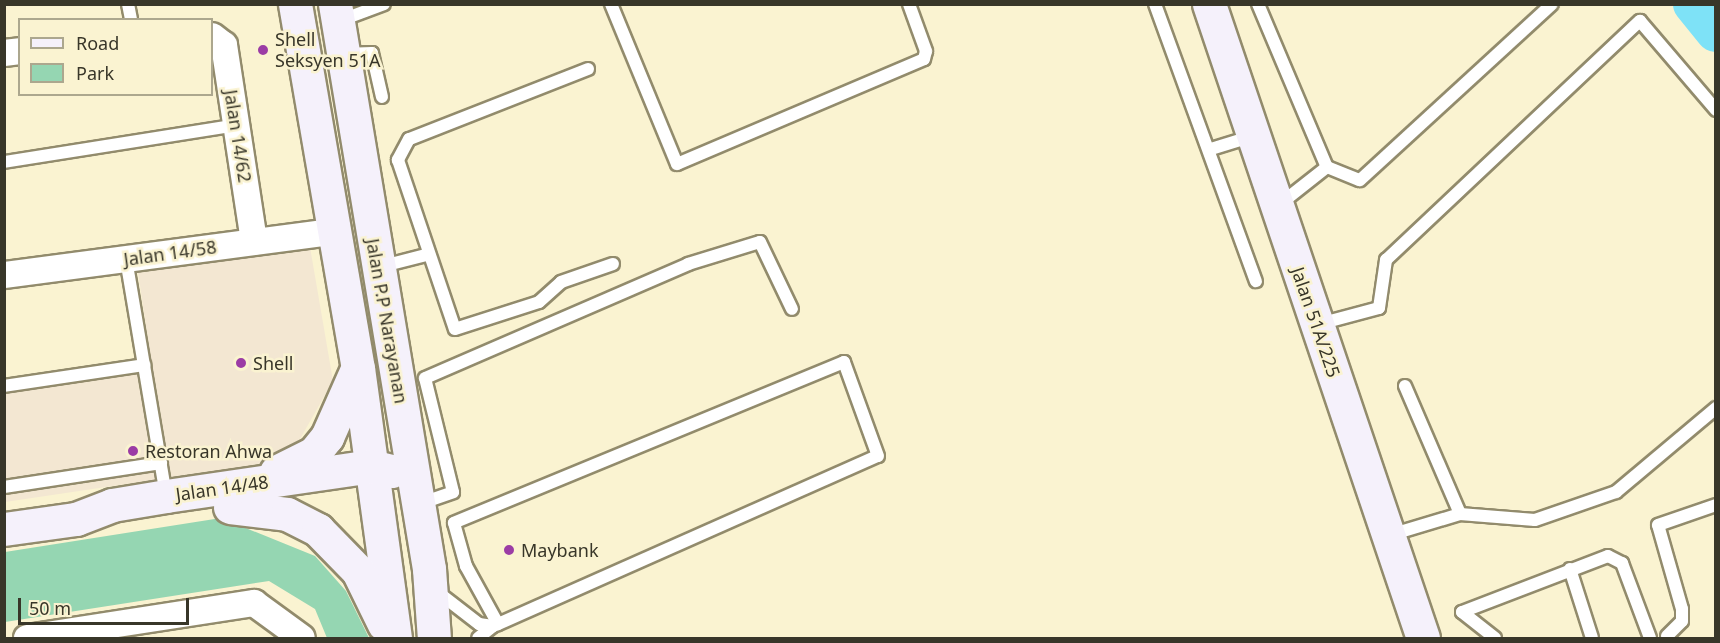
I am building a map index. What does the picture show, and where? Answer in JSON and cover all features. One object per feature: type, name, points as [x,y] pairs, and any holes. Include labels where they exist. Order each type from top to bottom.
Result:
[{"type":"main road","name":"Jalan P.P Narayanan","points":[[295,4],[358,368],[380,476],[393,639]]},
{"type":"main road","name":"Jalan 51A/225","points":[[1209,4],[1424,639]]},
{"type":"main road","name":"Jalan P.P Narayanan","points":[[337,13],[418,504],[431,588],[434,639]]},
{"type":"main road","points":[[234,497],[314,453],[327,437],[358,368]]},
{"type":"main road","points":[[396,374],[400,450],[380,476],[429,639]]},
{"type":"main road","name":"Jalan 14/48","points":[[76,519],[115,523],[234,497],[380,476]]},
{"type":"main road","name":"Jalan 14/48","points":[[4,529],[76,519],[112,505],[166,496],[234,497]]},
{"type":"main road","points":[[234,497],[287,514],[318,530],[358,571],[393,639]]},
{"type":"street","name":"Jalan 14/62","points":[[213,37],[224,45],[254,242]]},
{"type":"street","name":"Jalan 14/58","points":[[4,275],[336,231]]},
{"type":"street","points":[[27,639],[109,632],[254,603],[302,639]]},
{"type":"lane","points":[[337,13],[384,4]]},
{"type":"lane","points":[[611,4],[677,164],[924,59],[926,51],[909,4]]},
{"type":"lane","points":[[1155,4],[1211,149],[1256,281]]},
{"type":"lane","points":[[1258,4],[1327,167],[1360,180],[1552,4]]},
{"type":"lane","points":[[1317,324],[1379,308],[1386,260],[1640,21],[1716,110]]},
{"type":"lane","points":[[343,54],[372,53],[382,97]]},
{"type":"lane","points":[[588,69],[409,139],[401,148],[398,160],[426,255],[450,325],[461,330],[539,302],[561,282],[613,264]]},
{"type":"lane","points":[[4,162],[237,125]]},
{"type":"lane","points":[[1211,149],[1253,135]]},
{"type":"lane","points":[[1277,207],[1327,167]]},
{"type":"lane","points":[[418,504],[453,492],[425,378],[688,264],[760,242],[792,309]]},
{"type":"lane","points":[[378,267],[426,255]]},
{"type":"lane","points":[[126,259],[166,496]]},
{"type":"lane","points":[[478,639],[495,625],[878,456],[844,362],[454,523],[466,566],[495,625]]},
{"type":"lane","points":[[4,386],[144,365]]},
{"type":"lane","points":[[1405,386],[1460,514]]},
{"type":"lane","points":[[1389,535],[1460,514],[1535,520],[1616,492],[1716,408]]},
{"type":"lane","points":[[4,487],[161,463]]},
{"type":"lane","points":[[1664,638],[1682,621],[1682,609],[1658,525],[1716,505]]},
{"type":"lane","points":[[1495,639],[1462,612],[1608,556],[1622,562],[1650,639]]},
{"type":"lane","points":[[1570,569],[1592,639]]},
{"type":"lane","points":[[431,588],[479,624],[495,625]]},
{"type":"shaded area","points":[[310,247],[333,381],[288,460],[5,502],[5,390],[152,367],[138,272]]},
{"type":"green space","points":[[221,518],[315,556],[346,591],[369,638],[327,638],[315,609],[269,581],[5,622],[5,552]]},
{"type":"waterway","points":[[1693,4],[1716,32]]},
{"type":"place","name":"Shell Seksyen 51A","points":[[263,50]]},
{"type":"place","name":"Shell","points":[[241,363]]},
{"type":"place","name":"Restoran Ahwa","points":[[133,451]]},
{"type":"place","name":"Maybank","points":[[509,550]]}]
